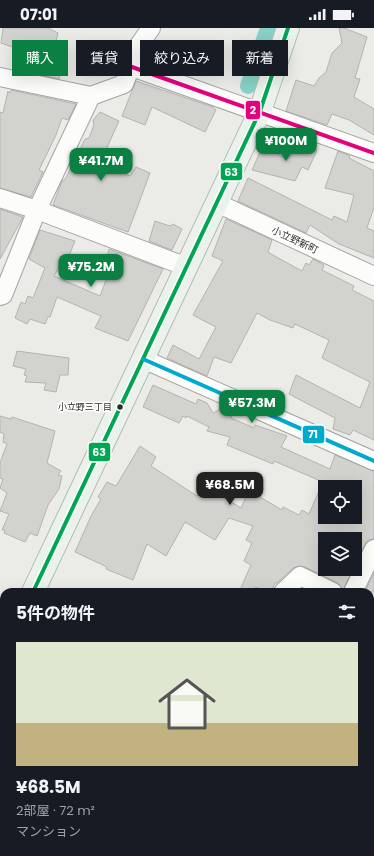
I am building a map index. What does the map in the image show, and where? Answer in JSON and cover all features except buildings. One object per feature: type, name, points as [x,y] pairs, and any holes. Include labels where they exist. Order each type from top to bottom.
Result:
[{"type":"main road","points":[[35,588],[260,111],[288,28]]},
{"type":"street","points":[[147,29],[139,45],[132,67],[260,111],[374,153]]},
{"type":"street","points":[[0,77],[91,96],[124,84],[128,76]]},
{"type":"street","points":[[0,296],[3,295],[36,210],[91,96]]},
{"type":"street","points":[[0,198],[36,210],[186,267]]},
{"type":"street","name":"小立野新町","points":[[217,204],[374,276]]},
{"type":"street","points":[[143,359],[374,461]]},
{"type":"street","points":[[355,588],[374,549]]},
{"type":"street","points":[[287,588],[300,576],[325,588]]},
{"type":"waterway","points":[[248,86],[268,28]]},
{"type":"transit line","name":"63","points":[[35,588],[260,111],[288,28]]},
{"type":"transit line","name":"2","points":[[132,67],[374,153]]},
{"type":"transit line","name":"71","points":[[143,359],[374,461]]},
{"type":"place","name":"小立野三丁目","points":[[120,407]]}]
